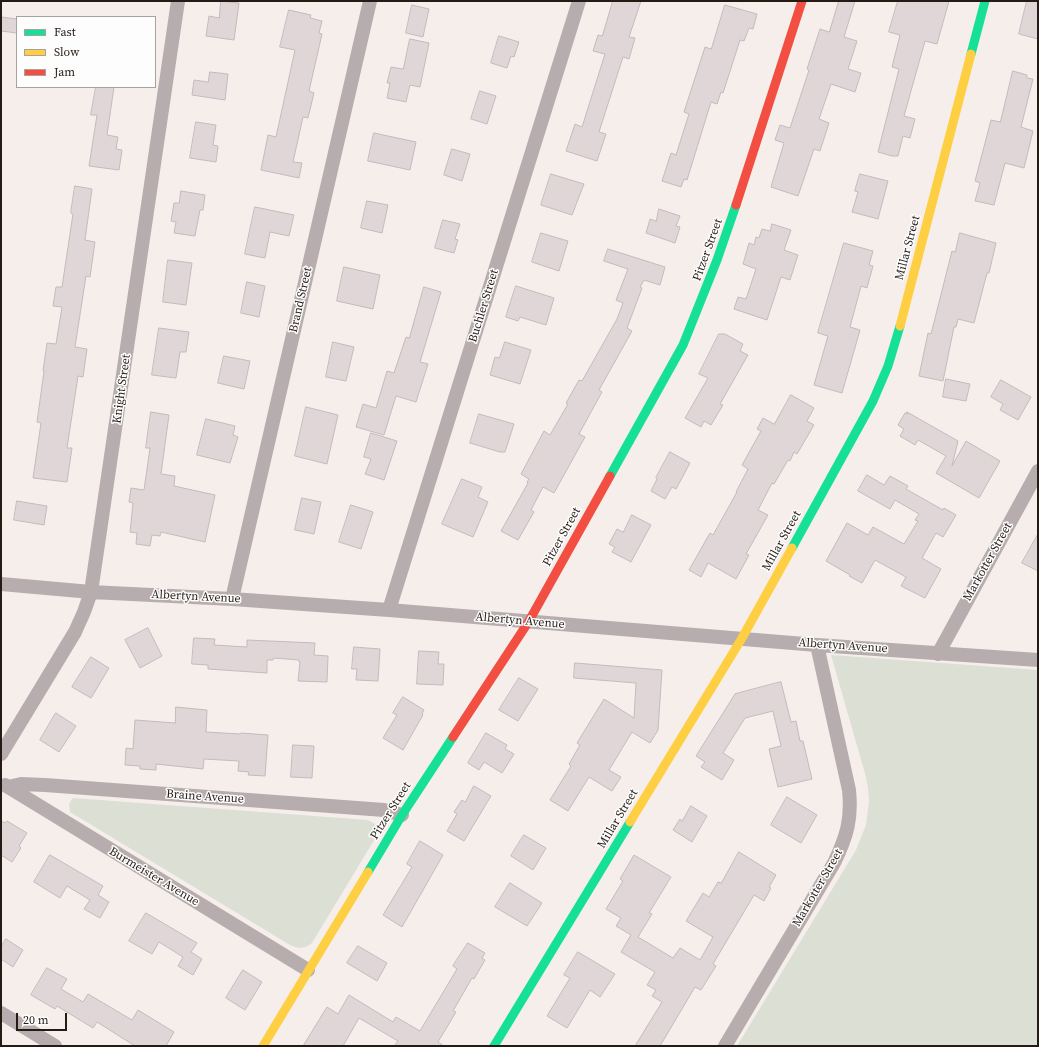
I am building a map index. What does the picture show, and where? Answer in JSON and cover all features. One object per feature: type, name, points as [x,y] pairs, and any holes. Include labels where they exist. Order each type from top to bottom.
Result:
[{"type":"street","name":"Knight Street","points":[[1,754],[75,632],[91,592],[178,1]]},
{"type":"street","name":"Brand Street","points":[[232,599],[370,1]]},
{"type":"street","name":"Buchler Street","points":[[389,610],[579,1]]},
{"type":"street","name":"Pitzer Street","points":[[263,1046],[402,815],[528,621],[683,345],[704,296],[726,236],[802,1]]},
{"type":"street","name":"Millar Street","points":[[494,1046],[742,638],[874,401],[888,366],[900,327],[985,1]]},
{"type":"street","name":"Markotter Street","points":[[938,654],[1038,471]]},
{"type":"street","name":"Albertyn Avenue","points":[[1,584],[91,592],[232,599],[389,610],[817,645],[1038,660]]},
{"type":"street","name":"Markotter Street","points":[[725,1046],[834,863],[849,825],[851,807],[849,790],[817,645]]},
{"type":"street","name":"Braine Avenue","points":[[4,785],[21,784],[60,786],[384,810],[402,815]]},
{"type":"street","name":"Burmeister Avenue","points":[[4,785],[308,970]]},
{"type":"street","points":[[1,1014],[50,1045]]},
{"type":"shaded area","points":[[831,655],[1038,670],[1038,1046],[737,1046],[856,850],[866,825],[869,801],[866,777]]},
{"type":"shaded area","points":[[73,798],[368,820],[375,824],[377,833],[312,943],[298,948],[290,945],[70,812],[69,804]]},
{"type":"building","points":[[221,1],[239,3],[234,40],[206,36],[209,16],[219,18]]},
{"type":"building","points":[[613,1],[641,1],[629,37],[635,38],[629,59],[623,57],[599,132],[606,134],[597,161],[566,151],[575,124],[582,127],[605,54],[593,51],[598,35],[602,36]]},
{"type":"building","points":[[839,1],[855,1],[844,37],[857,41],[848,69],[861,73],[855,92],[831,84],[819,119],[829,123],[820,151],[814,149],[798,196],[771,187],[784,143],[775,140],[780,125],[790,128],[809,70],[807,69],[820,29],[829,32]]},
{"type":"building","points":[[898,1],[949,1],[937,44],[925,41],[904,116],[915,119],[910,138],[903,136],[898,156],[892,156],[878,152],[899,69],[892,67],[900,35],[889,32]]},
{"type":"building","points":[[1027,1],[1038,1],[1038,39],[1019,34]]},
{"type":"building","points":[[412,5],[429,9],[423,37],[406,33]]},
{"type":"building","points":[[725,5],[757,14],[753,29],[749,28],[744,41],[740,40],[723,93],[721,92],[717,104],[711,102],[687,180],[684,179],[681,187],[662,181],[671,153],[676,155],[689,114],[684,112],[705,47],[711,49]]},
{"type":"building","points":[[289,10],[311,15],[310,18],[322,21],[319,33],[322,34],[309,91],[314,93],[308,118],[303,117],[293,162],[302,163],[299,178],[261,170],[268,135],[276,137],[295,50],[280,47]]},
{"type":"building","points":[[1,17],[16,19],[16,33],[1,31]]},
{"type":"building","points":[[499,36],[519,42],[514,57],[511,56],[507,68],[491,63]]},
{"type":"building","points":[[410,39],[429,43],[420,87],[410,85],[406,102],[387,98],[390,83],[387,83],[391,67],[403,69]]},
{"type":"building","points":[[1013,71],[1027,75],[1027,78],[1033,79],[1021,127],[1033,131],[1024,168],[1005,163],[994,205],[975,201],[980,183],[975,181],[991,120],[1000,122]]},
{"type":"building","points":[[210,72],[228,74],[225,100],[192,95],[194,80],[208,82]]},
{"type":"building","points":[[96,88],[114,88],[107,135],[118,137],[116,149],[122,150],[119,170],[89,166],[97,115],[91,115]]},
{"type":"building","points":[[480,91],[496,96],[487,124],[471,119]]},
{"type":"building","points":[[196,122],[216,125],[213,145],[218,146],[216,162],[190,158]]},
{"type":"building","points":[[374,133],[416,142],[410,170],[368,161]]},
{"type":"building","points":[[452,149],[470,154],[462,181],[444,175]]},
{"type":"building","points":[[551,174],[584,184],[572,215],[541,205]]},
{"type":"building","points":[[860,174],[888,181],[878,219],[852,212],[858,192],[855,191]]},
{"type":"building","points":[[75,186],[92,189],[85,240],[95,242],[90,277],[86,276],[75,347],[87,349],[83,377],[78,376],[67,448],[72,448],[67,482],[33,478],[41,423],[37,422],[47,343],[56,344],[62,307],[53,306],[56,287],[62,287],[73,214],[71,213]]},
{"type":"building","points":[[181,191],[205,195],[203,210],[200,210],[195,236],[174,233],[176,222],[171,221],[174,203],[179,203]]},
{"type":"building","points":[[367,201],[388,205],[382,233],[361,228]]},
{"type":"building","points":[[255,207],[294,215],[289,236],[270,232],[265,258],[245,254]]},
{"type":"building","points":[[659,209],[680,216],[676,226],[680,227],[675,243],[646,233],[650,219],[656,221]]},
{"type":"building","points":[[443,220],[460,224],[455,239],[458,240],[454,253],[435,248]]},
{"type":"building","points":[[772,224],[791,230],[784,250],[798,255],[790,280],[781,277],[767,320],[734,309],[738,297],[746,299],[756,269],[743,264],[749,243],[754,245],[756,237],[759,238],[762,229],[770,231]]},
{"type":"building","points":[[541,233],[568,241],[559,271],[532,262]]},
{"type":"building","points":[[960,233],[996,243],[989,273],[987,273],[974,323],[958,319],[956,327],[954,327],[943,381],[919,376],[928,333],[931,334],[952,251],[955,252]]},
{"type":"building","points":[[844,243],[873,251],[869,265],[873,266],[867,288],[861,286],[850,327],[860,330],[842,393],[814,385],[828,336],[818,333]]},
{"type":"building","points":[[608,249],[665,267],[660,285],[644,280],[640,287],[642,288],[627,328],[632,331],[599,390],[602,392],[579,434],[585,437],[554,493],[543,487],[531,510],[534,512],[518,540],[501,531],[528,483],[527,482],[529,479],[521,474],[544,431],[550,435],[568,404],[566,403],[579,380],[582,381],[617,319],[623,303],[616,300],[628,269],[604,261]]},
{"type":"building","points":[[168,260],[192,263],[186,305],[163,302]]},
{"type":"building","points":[[344,267],[380,275],[373,309],[337,301]]},
{"type":"building","points":[[247,282],[265,286],[259,317],[241,313]]},
{"type":"building","points":[[516,286],[554,298],[546,325],[520,317],[518,321],[506,317]]},
{"type":"building","points":[[424,287],[441,292],[420,362],[428,364],[416,402],[396,396],[384,435],[356,427],[363,404],[376,408],[387,371],[394,373],[406,337],[409,338]]},
{"type":"building","points":[[159,328],[189,332],[186,352],[180,352],[176,378],[152,375]]},
{"type":"building","points":[[719,334],[725,334],[743,344],[740,351],[748,355],[720,404],[723,405],[711,425],[704,421],[701,427],[685,418],[708,378],[699,374]]},
{"type":"building","points":[[333,342],[354,347],[346,381],[326,377]]},
{"type":"building","points":[[505,342],[531,350],[520,384],[490,375],[495,357],[499,358]]},
{"type":"building","points":[[224,356],[250,361],[244,389],[218,383]]},
{"type":"building","points":[[946,379],[970,384],[966,401],[943,397]]},
{"type":"building","points":[[1001,380],[1031,397],[1018,420],[1000,410],[1003,404],[991,397]]},
{"type":"building","points":[[791,395],[814,408],[807,421],[814,425],[797,454],[794,452],[790,461],[788,460],[774,484],[772,483],[758,510],[768,515],[746,554],[749,555],[736,579],[708,563],[701,577],[689,570],[710,533],[713,535],[737,492],[748,469],[742,465],[761,431],[757,429],[763,418],[774,424]]},
{"type":"building","points":[[306,407],[338,415],[327,464],[295,456]]},
{"type":"building","points":[[151,412],[169,415],[161,474],[175,476],[174,486],[215,495],[205,542],[161,532],[160,536],[152,535],[150,546],[136,544],[137,533],[130,532],[133,503],[129,502],[131,488],[144,490],[150,448],[146,448]]},
{"type":"building","points":[[907,412],[958,441],[952,466],[966,441],[1000,461],[979,498],[936,473],[946,456],[918,440],[915,445],[900,436],[904,429],[898,425]]},
{"type":"building","points":[[479,414],[514,424],[505,452],[500,452],[470,443]]},
{"type":"building","points":[[206,419],[235,426],[233,435],[238,437],[230,463],[197,455]]},
{"type":"building","points":[[371,433],[397,441],[384,480],[365,474],[371,459],[364,457]]},
{"type":"building","points":[[670,452],[690,463],[676,489],[672,487],[665,499],[651,491]]},
{"type":"building","points":[[867,475],[884,485],[890,476],[908,486],[906,489],[943,510],[944,508],[956,515],[943,537],[936,533],[922,558],[941,569],[925,598],[901,586],[906,577],[875,560],[862,583],[826,561],[847,523],[868,535],[873,527],[904,544],[918,521],[915,520],[919,514],[895,500],[890,509],[858,491]]},
{"type":"building","points":[[462,479],[482,487],[478,497],[488,502],[473,537],[442,524]]},
{"type":"building","points":[[302,498],[321,502],[314,534],[295,530]]},
{"type":"building","points":[[17,501],[47,506],[44,525],[14,520]]},
{"type":"building","points":[[351,505],[373,512],[361,549],[339,542]]},
{"type":"building","points":[[632,515],[651,525],[631,562],[612,552],[615,547],[609,544],[617,529],[623,532]]},
{"type":"building","points":[[1038,534],[1038,571],[1022,563]]},
{"type":"building","points":[[148,628],[162,656],[140,668],[125,640]]},
{"type":"building","points":[[194,638],[215,639],[214,645],[247,647],[247,640],[315,643],[314,655],[328,656],[327,682],[298,681],[299,660],[274,658],[273,660],[267,660],[267,673],[208,669],[208,665],[192,664]]},
{"type":"building","points":[[354,647],[380,649],[378,681],[356,680],[357,669],[352,669]]},
{"type":"building","points":[[419,651],[439,652],[438,664],[444,664],[443,685],[417,684]]},
{"type":"building","points":[[91,657],[109,668],[91,698],[72,687]]},
{"type":"building","points":[[575,663],[662,670],[658,730],[650,743],[632,732],[609,770],[621,777],[612,791],[589,777],[568,811],[550,800],[571,766],[569,764],[580,745],[577,743],[604,699],[634,718],[636,683],[574,678]]},
{"type":"building","points":[[519,678],[538,689],[518,721],[499,710]]},
{"type":"building","points":[[781,682],[791,722],[796,721],[800,741],[803,741],[812,779],[778,787],[769,749],[781,746],[773,711],[745,718],[723,753],[734,760],[722,780],[701,767],[705,762],[696,756],[735,694]]},
{"type":"building","points":[[403,697],[424,710],[423,715],[403,750],[383,738],[397,715],[393,713]]},
{"type":"building","points":[[176,707],[207,710],[206,732],[268,735],[265,776],[248,775],[249,772],[238,771],[239,761],[204,759],[203,769],[156,764],[156,770],[140,769],[140,766],[125,765],[126,748],[133,749],[135,720],[175,723]]},
{"type":"building","points":[[56,713],[76,726],[59,752],[40,740]]},
{"type":"building","points":[[486,733],[507,745],[505,749],[514,754],[502,773],[484,762],[479,770],[468,763]]},
{"type":"building","points":[[293,745],[314,746],[312,778],[291,777]]},
{"type":"building","points":[[474,786],[491,796],[464,841],[447,831],[457,814],[454,812],[462,800],[465,802]]},
{"type":"building","points":[[787,797],[817,815],[801,843],[771,825]]},
{"type":"building","points":[[691,806],[707,816],[692,842],[673,830],[680,819],[682,821]]},
{"type":"building","points":[[1,821],[5,823],[7,821],[27,833],[19,846],[21,848],[12,862],[1,855]]},
{"type":"building","points":[[524,835],[546,848],[533,870],[511,856]]},
{"type":"building","points":[[420,841],[443,855],[402,927],[383,915],[412,867],[407,864]]},
{"type":"building","points":[[739,852],[776,875],[769,887],[771,888],[764,901],[754,895],[713,964],[716,966],[701,990],[695,987],[660,1046],[635,1046],[662,1002],[652,996],[656,990],[647,985],[655,972],[621,952],[631,935],[616,926],[621,918],[606,909],[623,881],[620,879],[634,855],[671,877],[649,913],[652,914],[638,937],[673,958],[680,948],[700,960],[713,937],[686,921],[703,893],[709,897],[718,882],[721,883]]},
{"type":"building","points":[[50,855],[103,886],[98,895],[109,902],[100,918],[84,909],[90,900],[67,886],[60,898],[34,882]]},
{"type":"building","points":[[510,883],[542,903],[527,926],[495,907]]},
{"type":"building","points":[[146,913],[197,943],[191,952],[202,959],[193,975],[178,966],[183,957],[159,942],[152,954],[129,941]]},
{"type":"building","points":[[6,939],[23,950],[13,967],[1,959],[1,947]]},
{"type":"building","points":[[468,943],[485,953],[482,958],[485,960],[474,979],[472,978],[453,1011],[456,1012],[438,1042],[444,1046],[394,1046],[398,1041],[359,1018],[343,1046],[303,1046],[327,1007],[338,1014],[349,995],[393,1022],[396,1017],[420,1031],[457,969],[453,966]]},
{"type":"building","points":[[358,946],[387,963],[377,981],[347,963]]},
{"type":"building","points":[[578,952],[615,974],[600,997],[590,990],[567,1028],[547,1016],[570,978],[564,975]]},
{"type":"building","points":[[47,968],[67,979],[61,989],[83,1002],[88,994],[132,1020],[138,1010],[174,1032],[166,1046],[135,1046],[97,1022],[93,1028],[57,1006],[55,1009],[31,995]]},
{"type":"building","points":[[243,970],[262,982],[245,1010],[226,998]]},
{"type":"traffic: fast","points":[[971,54],[985,1]]},
{"type":"traffic: fast","points":[[610,476],[683,345],[717,260],[736,205]]},
{"type":"traffic: fast","points":[[792,548],[873,401],[888,366],[900,326]]},
{"type":"traffic: fast","points":[[368,872],[402,815],[453,737]]},
{"type":"traffic: fast","points":[[494,1046],[630,822]]},
{"type":"traffic: slow","points":[[900,326],[971,54]]},
{"type":"traffic: slow","points":[[630,822],[742,638],[792,548]]},
{"type":"traffic: slow","points":[[263,1046],[368,872]]},
{"type":"traffic: jam","points":[[736,205],[802,1]]},
{"type":"traffic: jam","points":[[453,737],[529,621],[610,476]]}]
